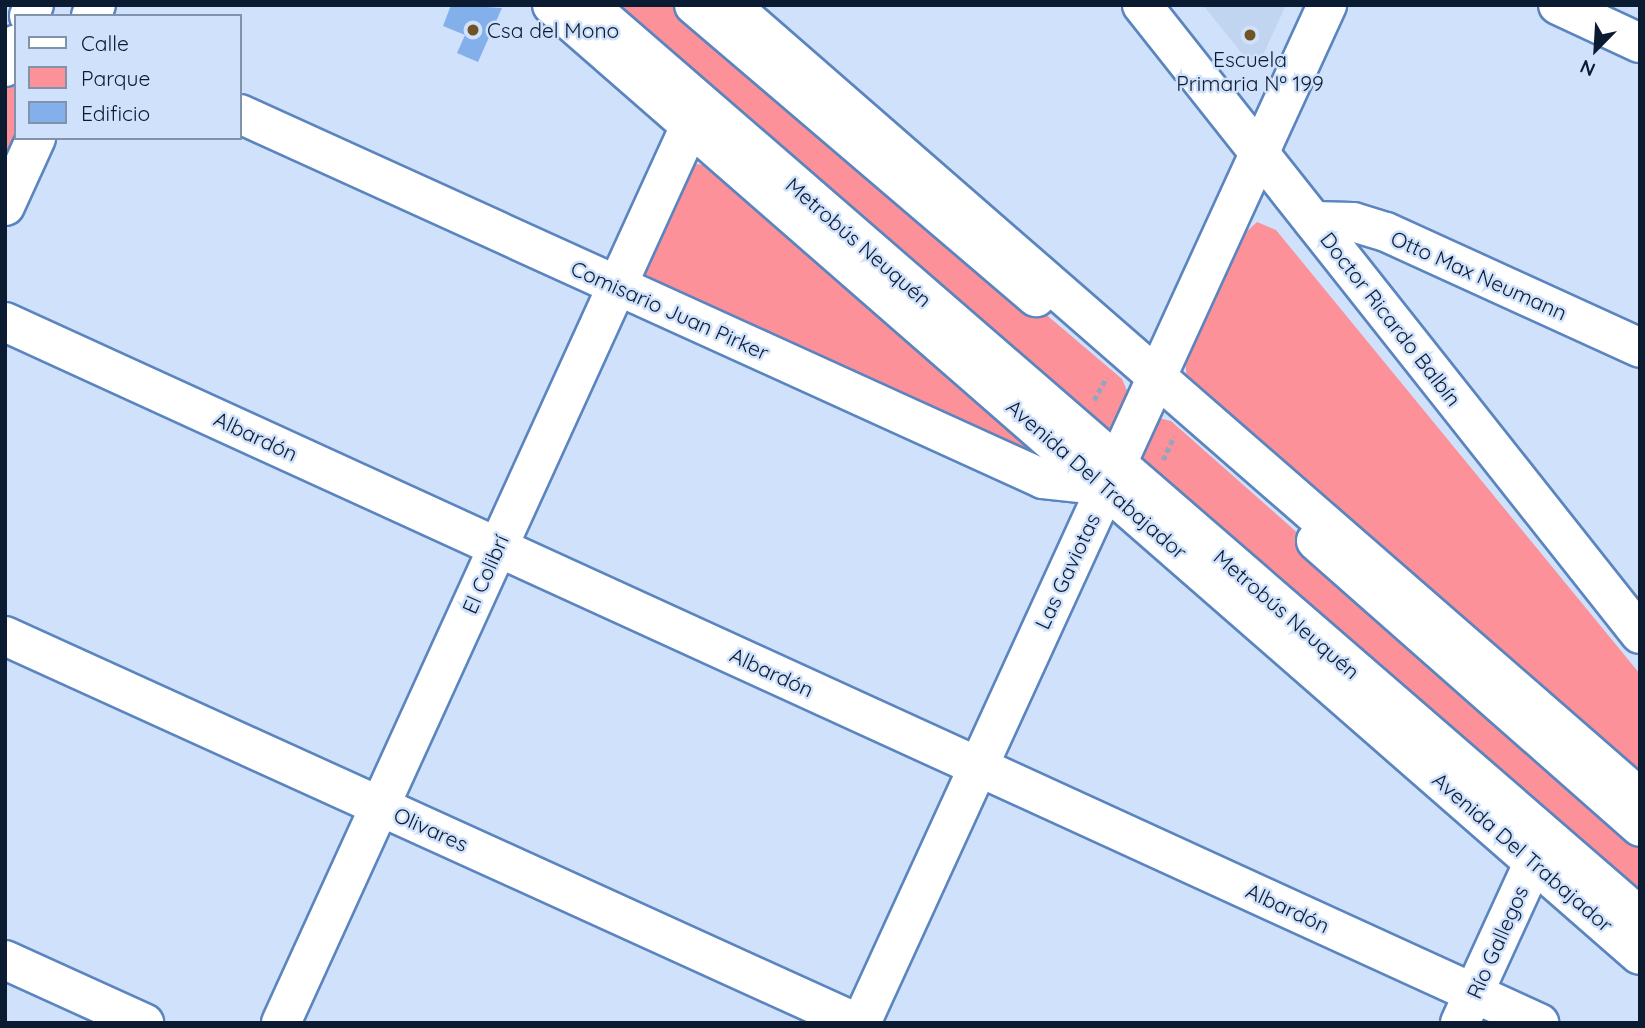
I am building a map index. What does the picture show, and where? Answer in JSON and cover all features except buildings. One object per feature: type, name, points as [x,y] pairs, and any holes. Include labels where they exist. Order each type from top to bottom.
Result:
[{"type":"street","name":"Avenida Del Trabajador","points":[[552,5],[690,126],[1111,477],[1640,955]]},
{"type":"street","name":"Metrobús Neuquén","points":[[588,5],[1111,477],[1640,917]]},
{"type":"street","points":[[694,5],[1153,385],[1640,798]]},
{"type":"street","name":"Doctor Ricardo Balbín","points":[[1142,5],[1640,634]]},
{"type":"street","name":"Las Gaviotas","points":[[859,1023],[1261,155],[1327,5]]},
{"type":"street","points":[[1558,5],[1640,43]]},
{"type":"street","points":[[5,7],[22,14]]},
{"type":"street","points":[[739,9],[1640,827]]},
{"type":"street","points":[[5,66],[14,48]]},
{"type":"street","name":"Comisario Juan Pirker","points":[[242,115],[1043,479],[1111,477]]},
{"type":"street","name":"El Colibrí","points":[[281,1023],[690,126]]},
{"type":"street","points":[[5,206],[35,140]]},
{"type":"street","name":"Otto Max Neumann","points":[[1313,221],[1353,222],[1387,232],[1640,348]]},
{"type":"street","name":"Albardón","points":[[5,321],[978,766],[1467,1008],[1539,1023]]},
{"type":"street","name":"Olivares","points":[[5,636],[859,1023]]},
{"type":"street","name":"Río Gallegos","points":[[1467,1008],[1534,861]]},
{"type":"street","points":[[5,960],[144,1023]]},
{"type":"shaded area","name":"Escuela Primaria Nº 199","points":[[1203,5],[1286,5],[1259,64],[1252,66]]},
{"type":"green space","points":[[597,5],[681,5],[1122,379],[1128,393],[1109,441]]},
{"type":"green space","points":[[14,72],[16,140],[5,182],[5,90]]},
{"type":"green space","points":[[697,164],[712,166],[1054,464],[647,281],[643,267],[691,167]]},
{"type":"green space","points":[[1257,222],[1276,230],[1640,674],[1640,781],[1187,382],[1185,360],[1243,235]]},
{"type":"green space","points":[[1159,418],[1171,421],[1640,836],[1640,908],[1136,467]]},
{"type":"place","name":"Csa del Mono","points":[[473,30]]},
{"type":"place","name":"Escuela Primaria Nº 199","points":[[1250,35]]}]
